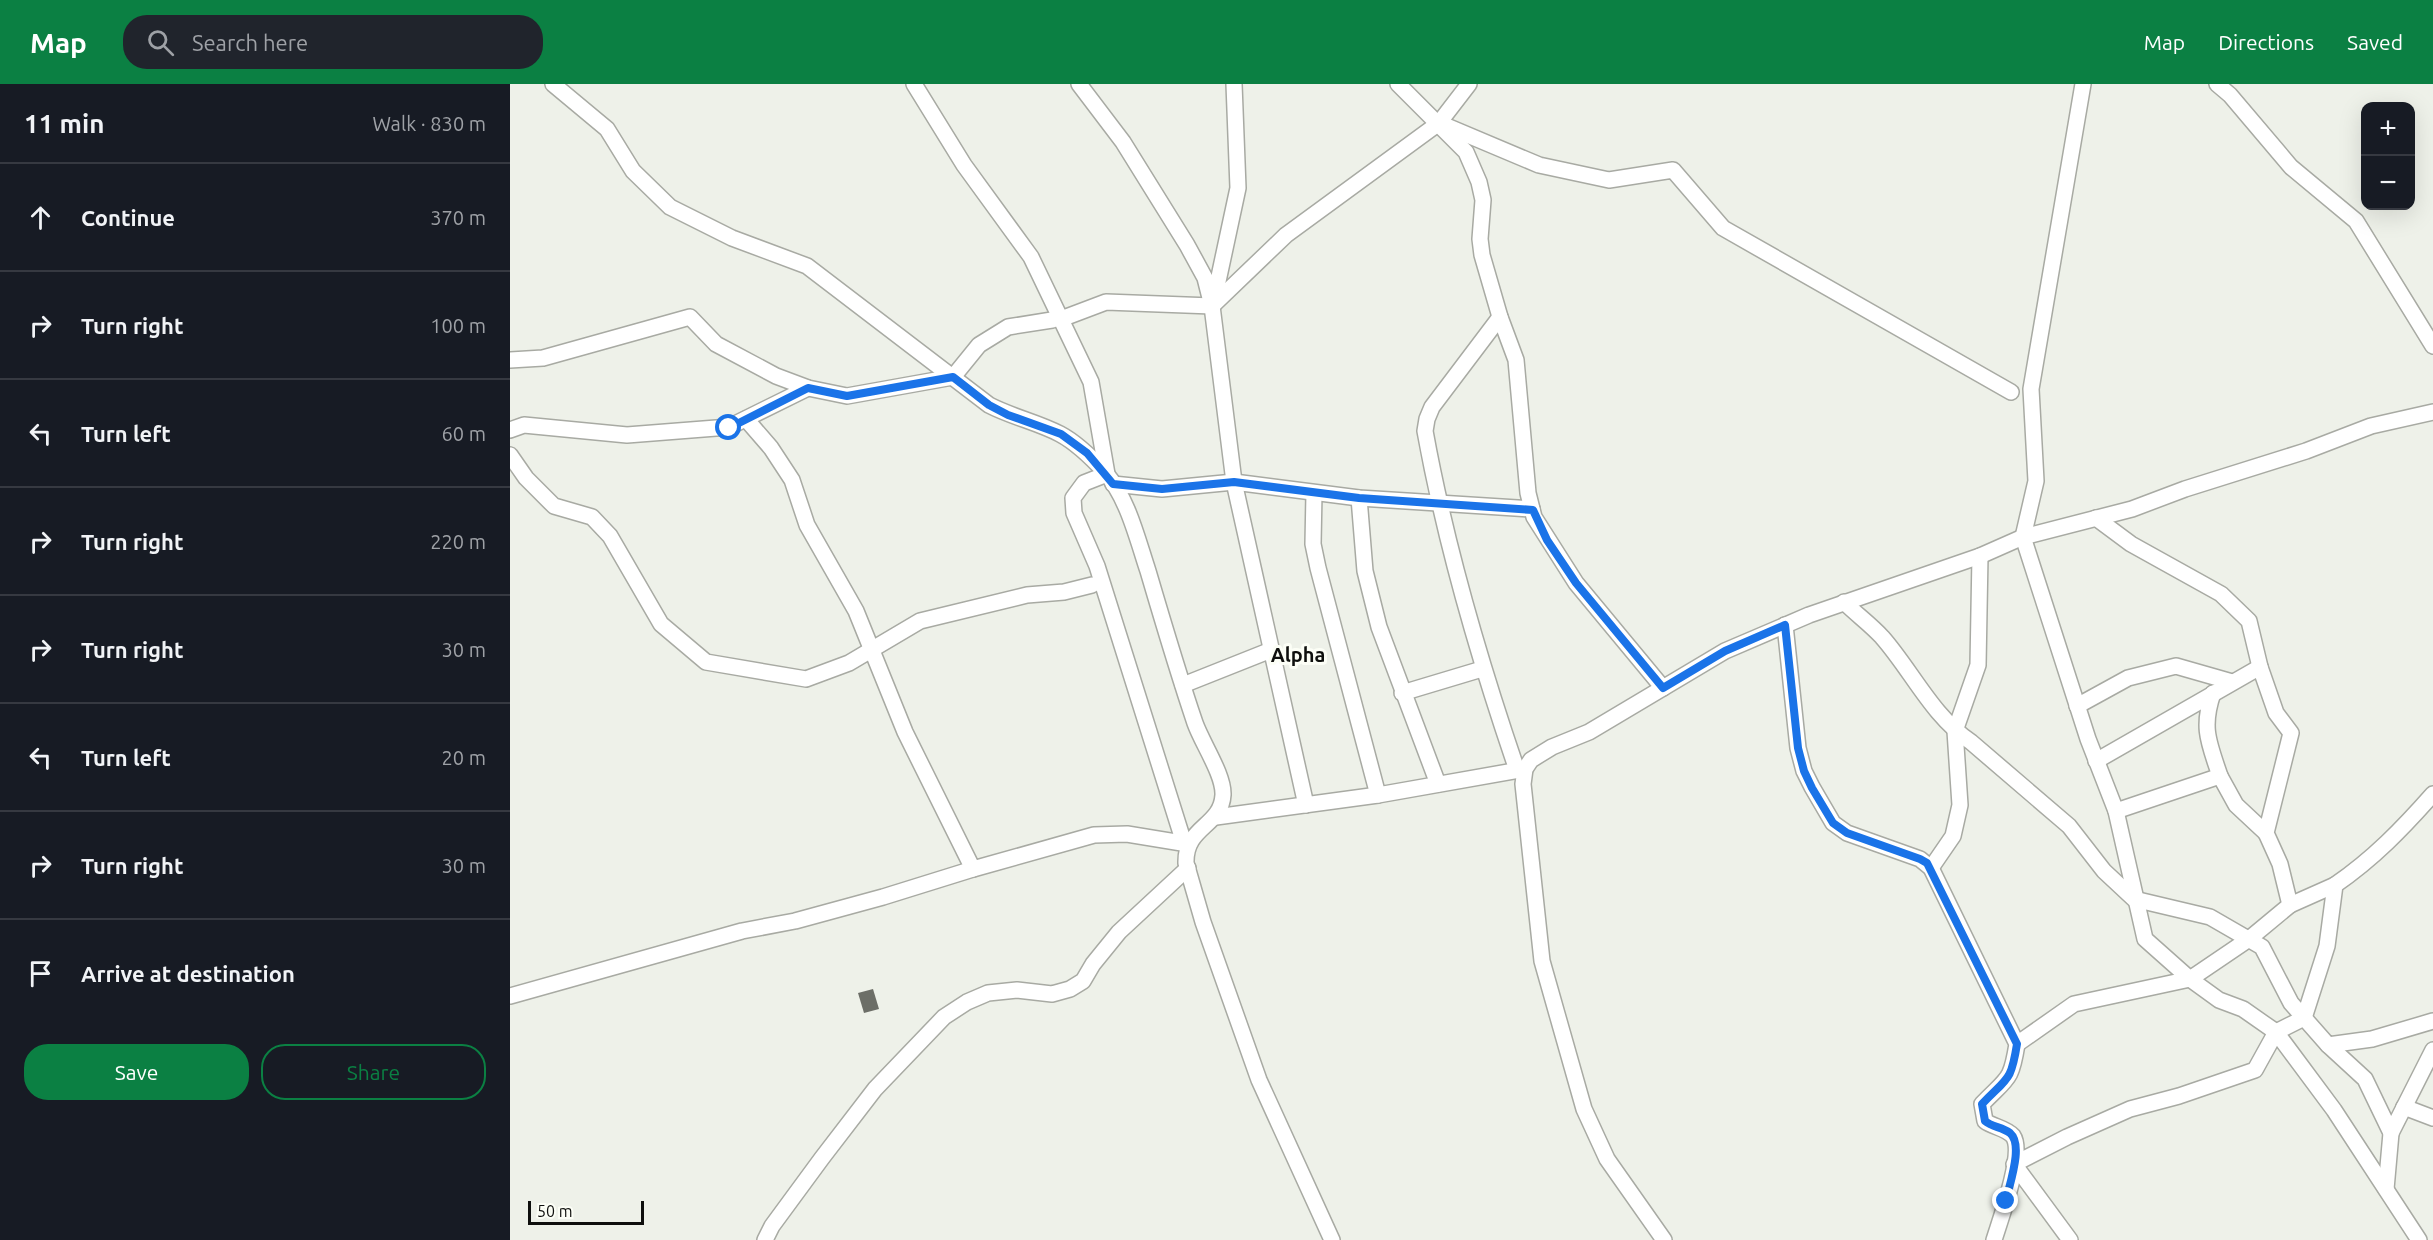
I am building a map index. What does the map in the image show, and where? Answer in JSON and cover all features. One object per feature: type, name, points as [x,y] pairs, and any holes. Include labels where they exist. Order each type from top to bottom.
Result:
[{"type":"street","points":[[553,84],[607,129],[633,171],[670,207],[732,238],[807,266],[989,405],[1008,415],[1061,434],[1087,453],[1110,479],[1133,523],[1203,745],[1221,780],[1223,792],[1216,817]]},
{"type":"street","points":[[914,84],[964,165],[1031,257],[1056,319],[1091,382],[1110,479]]},
{"type":"street","points":[[1079,84],[1123,142],[1205,278],[1212,306],[1234,482],[1306,805]]},
{"type":"street","points":[[1212,306],[1238,188],[1234,84]]},
{"type":"street","points":[[1398,84],[1466,152],[1479,182],[1483,200],[1480,238],[1482,255],[1500,317],[1516,360],[1528,494],[1533,510],[1547,540],[1576,583],[1663,688]]},
{"type":"street","points":[[510,360],[543,358],[690,317],[716,344],[776,376],[808,388],[847,396],[953,377],[979,345],[1008,327],[1056,319],[1106,302],[1212,306],[1286,235],[1439,123],[1469,84]]},
{"type":"street","points":[[2083,84],[2031,389],[2036,481],[2023,537],[2030,564],[2096,761],[2116,811],[2134,899],[2145,939],[2190,979],[2219,1000],[2243,1009],[2276,1032],[2334,1110],[2419,1240]]},
{"type":"street","points":[[2217,84],[2230,95],[2290,167],[2356,221],[2433,346]]},
{"type":"street","points":[[1439,123],[1539,165],[1609,180],[1673,170],[1723,228],[2011,392]]},
{"type":"street","points":[[1500,317],[1432,407],[1425,431],[1438,504],[1482,669],[1521,769],[1542,961],[1584,1109],[1607,1159],[1664,1240]]},
{"type":"street","points":[[510,430],[524,425],[627,435],[729,428],[808,388]]},
{"type":"street","points":[[1186,844],[1216,817],[1378,795],[1521,769],[1552,747],[1589,732],[1725,651],[1785,625],[1980,556],[2023,537],[2132,509],[2185,489],[2306,451],[2371,426],[2433,412]]},
{"type":"street","points":[[746,419],[771,448],[792,480],[807,525],[856,611],[904,732],[974,868]]},
{"type":"street","points":[[510,455],[526,478],[555,506],[592,517],[610,536],[661,624],[706,662],[806,680],[849,663],[920,621],[1027,595],[1065,592],[1092,585]]},
{"type":"street","points":[[1332,1240],[1259,1080],[1203,922],[1188,868],[1186,844],[1097,566],[1074,513],[1073,498],[1084,483],[1110,479],[1162,489],[1234,482],[1359,498],[1533,510]]},
{"type":"street","points":[[1314,493],[1313,544],[1318,568],[1378,795]]},
{"type":"street","points":[[1359,498],[1365,571],[1379,627],[1438,784]]},
{"type":"street","points":[[2096,518],[2131,544],[2221,594],[2249,621],[2260,667],[2276,713],[2291,734],[2266,833]]},
{"type":"street","points":[[1931,868],[1945,851],[1953,836],[1960,805],[1955,731],[1978,664],[1980,556]]},
{"type":"street","points":[[1844,603],[1881,636],[1937,711],[1955,731],[1971,741],[2069,826],[2104,871],[2134,899],[2210,917],[2262,947],[2291,1003],[2328,1045],[2366,1079],[2391,1133]]},
{"type":"street","points":[[1785,625],[1798,748],[1804,771],[1822,805],[1833,823],[1847,833],[1920,859],[1931,868],[2017,1044],[2013,1071],[2008,1080],[1982,1104],[1985,1121],[2011,1134],[2016,1141],[2014,1164],[1994,1240]]},
{"type":"street","points":[[1183,685],[1271,650]]},
{"type":"street","points":[[2077,706],[2128,678],[2176,666],[2232,682]]},
{"type":"street","points":[[2096,761],[2260,667]]},
{"type":"street","points":[[1402,693],[1482,669]]},
{"type":"street","points":[[2213,693],[2206,714],[2207,737],[2220,776],[2236,805],[2266,833],[2280,864],[2289,904]]},
{"type":"street","points":[[2116,811],[2220,776]]},
{"type":"street","points":[[2017,1044],[2074,1004],[2190,979],[2249,939],[2289,904],[2335,885],[2364,865],[2433,794]]},
{"type":"street","points":[[510,996],[742,931],[795,921],[883,897],[974,868],[1094,835],[1127,834],[1186,844]]},
{"type":"street","points":[[765,1240],[772,1226],[875,1089],[944,1017],[967,1002],[988,993],[1017,990],[1052,994],[1070,989],[1083,981],[1093,964],[1119,932],[1188,868]]},
{"type":"street","points":[[2014,1164],[2130,1109],[2180,1096],[2255,1070],[2276,1032],[2304,1018],[2327,946],[2335,885]]},
{"type":"street","points":[[2328,1045],[2372,1039],[2413,1029],[2433,1021]]},
{"type":"street","points":[[2386,1189],[2391,1133],[2433,1050]]},
{"type":"street","points":[[2404,1107],[2433,1118]]},
{"type":"street","points":[[2014,1164],[2070,1240]]},
{"type":"building","points":[[873,989],[879,1009],[864,1013],[858,993]]},
{"type":"district","name":"Alpha","points":[[1298,654]]},
{"type":"route","points":[[729,428],[808,388],[847,396],[953,377],[989,405],[1008,415],[1061,434],[1087,453],[1107,474],[1113,484],[1162,489],[1234,482],[1359,498],[1533,510],[1534,517],[1547,540],[1576,583],[1663,688],[1725,651],[1785,625],[1798,748],[1804,771],[1812,788],[1833,823],[1847,833],[1927,863],[2017,1044],[2013,1071],[2008,1080],[1982,1104],[1985,1121],[2011,1134],[2016,1141],[2017,1153],[2006,1201]]}]
